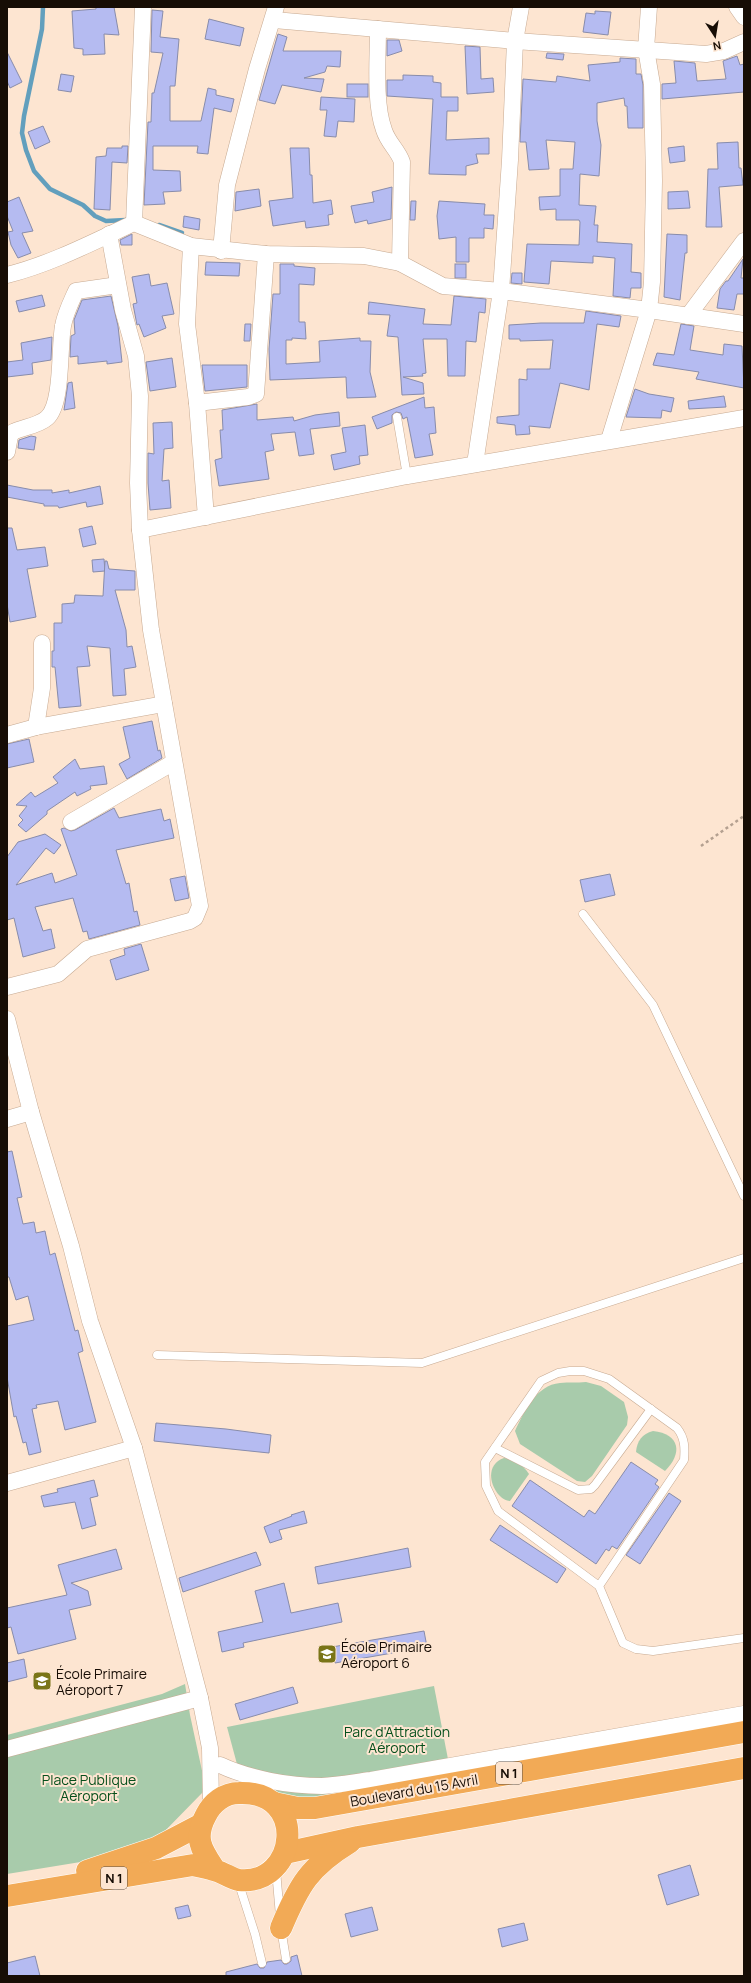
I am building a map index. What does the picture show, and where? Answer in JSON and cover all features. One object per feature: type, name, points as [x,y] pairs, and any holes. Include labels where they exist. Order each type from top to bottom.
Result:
[{"type":"highway","name":"Boulevard du 15 Avril","points":[[274,1803],[298,1808],[314,1808],[744,1732]]},
{"type":"highway","points":[[281,1860],[288,1831],[284,1816],[274,1803],[253,1792],[230,1793],[211,1805],[200,1825],[200,1847],[215,1870],[238,1880],[252,1879],[265,1875],[281,1860],[317,1845],[744,1768]]},
{"type":"highway","name":"N 1","points":[[9,1896],[156,1848],[200,1825]]},
{"type":"highway","points":[[281,1928],[293,1900],[306,1877],[330,1854],[358,1837]]},
{"type":"highway","name":"N 1","points":[[9,1896],[193,1865],[215,1870]]},
{"type":"street","points":[[134,223],[143,7]]},
{"type":"street","points":[[475,464],[501,291],[510,160],[515,41],[521,7]]},
{"type":"street","points":[[609,440],[648,310],[652,282],[654,181],[652,84],[646,49],[649,7]]},
{"type":"street","points":[[737,7],[744,17]]},
{"type":"street","points":[[221,251],[226,185],[257,68],[275,13],[378,29],[515,41],[716,54],[744,42]]},
{"type":"street","points":[[378,29],[379,114],[388,140],[400,153],[402,162],[400,263]]},
{"type":"street","points":[[7,275],[22,271],[82,247],[134,223],[191,246],[221,251],[266,254],[364,256],[400,263],[444,286],[501,291],[744,324]]},
{"type":"street","points":[[7,987],[58,974],[87,949],[183,923],[195,918],[198,911],[199,900],[151,630],[140,530],[138,483],[139,389],[136,356],[118,285],[109,234]]},
{"type":"street","points":[[688,316],[744,241]]},
{"type":"street","points":[[191,246],[187,324],[197,404],[206,517]]},
{"type":"street","points":[[197,404],[248,397],[256,394],[266,254]]},
{"type":"street","points":[[7,452],[10,436],[13,432],[42,421],[48,417],[52,409],[58,386],[63,325],[76,291],[118,285]]},
{"type":"street","points":[[140,530],[407,476],[609,440],[744,418]]},
{"type":"street","points":[[36,727],[42,688],[42,643]]},
{"type":"street","points":[[7,735],[36,727],[164,704]]},
{"type":"street","points":[[71,822],[174,762]]},
{"type":"street","points":[[7,1019],[31,1112],[90,1321],[134,1448],[200,1698],[210,1748],[211,1805]]},
{"type":"street","points":[[7,1119],[31,1112]]},
{"type":"street","points":[[8,1479],[134,1448]]},
{"type":"street","points":[[7,1749],[200,1698]]},
{"type":"street","points":[[220,1765],[234,1772],[284,1783],[322,1786],[371,1780],[744,1714]]},
{"type":"street","points":[[210,1748],[228,1775],[253,1792]]},
{"type":"lane","points":[[397,417],[407,476]]},
{"type":"lane","points":[[583,914],[653,1005],[744,1196]]},
{"type":"lane","points":[[158,1355],[422,1363],[744,1258]]},
{"type":"lane","points":[[599,1586],[684,1460],[685,1447],[683,1435],[677,1428],[609,1379],[584,1371],[570,1371],[558,1373],[541,1381],[486,1462],[486,1486],[498,1511],[599,1586],[623,1643],[636,1650],[652,1651],[744,1638]]},
{"type":"lane","points":[[495,1448],[578,1490],[585,1490],[595,1485],[651,1409]]},
{"type":"lane","points":[[281,1860],[276,1880],[286,1959]]},
{"type":"lane","points":[[238,1880],[255,1934],[262,1963]]},
{"type":"path","points":[[701,846],[744,816]]},
{"type":"green space","points":[[586,1382],[601,1386],[624,1402],[628,1417],[627,1425],[592,1476],[585,1482],[577,1481],[520,1444],[515,1431],[527,1408],[544,1389],[560,1383]]},
{"type":"green space","points":[[653,1431],[669,1436],[676,1445],[675,1458],[665,1471],[636,1452],[641,1438]]},
{"type":"green space","points":[[504,1458],[518,1463],[529,1474],[510,1501],[499,1495],[492,1482],[491,1475],[497,1462]]},
{"type":"green space","name":"Place Publique Aéroport","points":[[185,1684],[204,1780],[203,1792],[159,1837],[105,1858],[7,1874],[7,1735],[162,1694]]},
{"type":"green space","name":"Parc d'Attraction Aéroport","points":[[434,1686],[451,1775],[305,1800],[273,1795],[241,1779],[227,1727]]},
{"type":"building","points":[[96,7],[114,7],[119,35],[104,34],[105,54],[83,55],[83,49],[74,48],[72,11],[96,9]]},
{"type":"building","points":[[152,10],[163,11],[160,37],[179,39],[175,86],[170,86],[170,121],[201,121],[208,88],[216,90],[216,95],[234,99],[231,112],[214,108],[208,154],[197,153],[198,146],[153,146],[153,170],[180,171],[181,191],[163,192],[165,204],[144,205],[148,122],[151,122],[152,93],[154,93],[163,53],[151,52]]},
{"type":"building","points":[[595,11],[611,12],[608,35],[583,32],[586,13],[595,14]]},
{"type":"building","points":[[209,19],[244,28],[240,46],[205,39]]},
{"type":"building","points":[[278,34],[287,37],[283,51],[341,51],[340,67],[327,66],[325,72],[304,78],[324,79],[321,92],[282,85],[275,104],[259,100]]},
{"type":"building","points":[[387,40],[399,40],[402,51],[387,56]]},
{"type":"building","points":[[465,46],[480,47],[481,79],[493,78],[494,92],[467,94]]},
{"type":"building","points":[[7,52],[22,82],[10,88],[7,81]]},
{"type":"building","points":[[547,53],[564,54],[563,60],[546,58]]},
{"type":"building","points":[[737,56],[740,65],[744,64],[744,92],[662,99],[662,84],[676,83],[674,61],[695,63],[697,81],[726,79],[723,61]]},
{"type":"building","points":[[620,58],[636,59],[636,74],[641,74],[643,85],[643,128],[628,128],[627,106],[625,106],[624,98],[597,103],[597,121],[601,145],[599,176],[580,174],[579,205],[596,206],[594,225],[598,225],[597,242],[632,244],[631,272],[641,273],[641,288],[631,288],[630,298],[613,296],[615,258],[593,256],[593,263],[551,261],[549,284],[524,282],[527,244],[579,245],[580,222],[579,220],[556,220],[556,209],[540,210],[539,197],[560,196],[560,169],[573,169],[575,142],[546,140],[549,169],[529,170],[526,142],[520,142],[523,79],[556,82],[557,76],[590,81],[588,65],[620,62]]},
{"type":"building","points":[[61,74],[74,76],[71,92],[58,90]]},
{"type":"building","points":[[403,75],[433,76],[433,82],[441,83],[441,97],[458,97],[458,111],[447,111],[446,140],[489,138],[489,154],[476,154],[478,163],[466,166],[466,175],[429,174],[433,99],[387,96],[387,80],[403,80]]},
{"type":"building","points":[[347,84],[368,84],[368,97],[347,97]]},
{"type":"building","points":[[321,97],[355,99],[354,122],[338,121],[336,137],[324,136],[327,110],[320,110]]},
{"type":"building","points":[[43,126],[50,142],[35,149],[28,132]]},
{"type":"building","points":[[738,142],[739,168],[741,168],[743,185],[719,187],[722,227],[706,227],[708,169],[718,169],[717,143]]},
{"type":"building","points":[[122,146],[128,146],[127,163],[112,162],[110,210],[94,209],[96,157],[106,156],[107,148],[122,148]]},
{"type":"building","points":[[684,146],[685,161],[670,163],[668,148]]},
{"type":"building","points":[[290,148],[309,148],[313,203],[331,200],[333,214],[328,215],[329,225],[306,228],[305,221],[273,226],[269,201],[293,198]]},
{"type":"building","points":[[392,187],[391,219],[368,224],[367,220],[355,223],[351,206],[374,202],[372,192]]},
{"type":"building","points":[[259,189],[261,206],[235,211],[236,192]]},
{"type":"building","points":[[688,191],[690,208],[668,209],[668,192]]},
{"type":"building","points":[[19,197],[33,231],[22,233],[31,253],[18,258],[11,245],[8,232],[13,231],[7,216],[7,202]]},
{"type":"building","points":[[411,201],[416,201],[415,220],[410,220]]},
{"type":"building","points":[[439,201],[485,204],[484,215],[494,215],[493,229],[484,228],[484,238],[469,238],[469,262],[456,262],[456,237],[439,239],[437,216]]},
{"type":"building","points":[[184,216],[200,219],[199,230],[183,227]]},
{"type":"building","points":[[132,234],[132,245],[121,245],[120,240]]},
{"type":"building","points":[[667,234],[687,235],[687,253],[685,253],[680,300],[664,297]]},
{"type":"building","points":[[743,259],[741,278],[744,278],[744,294],[737,294],[734,310],[717,308],[720,289],[726,281],[728,281]]},
{"type":"building","points":[[206,262],[240,263],[239,276],[205,275]]},
{"type":"building","points":[[280,264],[294,264],[294,266],[315,268],[314,285],[299,284],[299,322],[305,322],[306,339],[292,338],[292,340],[286,340],[286,364],[320,362],[319,341],[360,338],[360,341],[371,341],[370,372],[376,397],[347,398],[346,377],[270,380],[269,349],[273,294],[280,294]]},
{"type":"building","points":[[455,264],[466,264],[466,278],[455,278]]},
{"type":"building","points":[[512,273],[522,273],[522,284],[511,283]]},
{"type":"building","points":[[149,274],[151,286],[167,283],[174,314],[162,316],[166,328],[144,337],[139,324],[137,325],[133,304],[137,303],[132,277]]},
{"type":"building","points":[[42,295],[45,306],[19,312],[16,301]]},
{"type":"building","points":[[111,296],[118,326],[122,362],[107,364],[107,361],[78,364],[78,356],[70,357],[71,336],[75,334],[74,320],[82,300]]},
{"type":"building","points":[[454,296],[486,299],[485,313],[479,312],[476,342],[466,341],[465,376],[448,376],[447,339],[423,339],[426,373],[422,374],[423,376],[403,377],[423,383],[424,394],[402,395],[398,337],[387,336],[390,315],[368,314],[369,302],[425,309],[423,324],[451,325]]},
{"type":"building","points":[[586,311],[621,316],[619,327],[597,324],[589,390],[560,383],[550,428],[529,426],[530,434],[516,435],[515,425],[497,423],[497,417],[519,415],[519,379],[527,380],[527,369],[550,369],[553,340],[520,341],[520,339],[509,339],[509,325],[584,323]]},
{"type":"building","points":[[245,324],[251,324],[250,341],[244,341]]},
{"type":"building","points":[[681,324],[694,326],[690,350],[723,355],[724,344],[742,346],[744,388],[696,379],[699,372],[653,365],[657,353],[674,355]]},
{"type":"building","points":[[52,337],[51,360],[32,363],[33,374],[7,377],[7,362],[23,360],[21,343]]},
{"type":"building","points":[[172,358],[176,387],[150,391],[146,362]]},
{"type":"building","points":[[202,365],[247,365],[247,387],[205,391]]},
{"type":"building","points":[[72,382],[75,408],[64,410],[68,383]]},
{"type":"building","points":[[635,389],[649,394],[674,398],[671,412],[662,410],[661,418],[626,417]]},
{"type":"building","points":[[724,396],[726,407],[689,409],[688,401]]},
{"type":"building","points":[[424,397],[425,408],[434,407],[436,433],[429,434],[433,455],[415,458],[407,417],[403,419],[401,413],[396,412],[392,415],[392,423],[377,429],[372,417]]},
{"type":"building","points":[[257,404],[257,420],[293,417],[294,421],[315,415],[339,412],[340,426],[310,429],[314,454],[299,456],[295,432],[271,434],[274,450],[265,452],[269,479],[219,486],[215,460],[222,458],[220,430],[223,430],[222,410]]},
{"type":"building","points":[[172,422],[173,448],[164,449],[162,481],[169,480],[171,508],[150,510],[148,453],[154,454],[153,423]]},
{"type":"building","points":[[365,425],[368,455],[359,456],[360,464],[334,470],[331,455],[346,452],[342,428]]},
{"type":"building","points":[[31,436],[36,437],[34,450],[18,448],[19,440]]},
{"type":"building","points":[[7,485],[33,490],[52,490],[52,493],[69,490],[69,493],[100,486],[103,504],[87,507],[86,502],[59,508],[58,506],[44,506],[44,504],[7,497]]},
{"type":"building","points":[[92,526],[96,544],[83,547],[79,529]]},
{"type":"building","points":[[7,528],[12,528],[17,550],[45,547],[48,566],[27,569],[36,617],[10,622],[7,604]]},
{"type":"building","points":[[104,559],[105,571],[93,572],[92,560]]},
{"type":"building","points":[[105,561],[107,561],[109,569],[135,571],[135,590],[115,590],[126,630],[127,647],[132,646],[136,667],[124,669],[126,695],[113,696],[110,648],[87,646],[90,666],[77,667],[81,706],[59,708],[55,667],[52,667],[52,651],[54,651],[54,623],[62,623],[62,604],[74,603],[75,595],[103,596]]},
{"type":"building","points":[[152,721],[158,751],[160,750],[162,758],[127,779],[119,764],[130,758],[123,727]]},
{"type":"building","points":[[29,739],[34,762],[7,768],[7,744]]},
{"type":"building","points":[[75,759],[80,769],[104,766],[107,784],[90,786],[91,789],[77,796],[75,792],[47,811],[47,814],[26,832],[18,825],[23,820],[19,816],[27,806],[16,805],[31,792],[35,797],[58,783],[53,777]]},
{"type":"building","points":[[114,808],[119,818],[161,809],[164,821],[170,819],[174,838],[116,850],[126,884],[129,883],[134,912],[137,911],[140,925],[89,939],[87,931],[83,932],[73,898],[35,907],[43,931],[51,929],[55,948],[23,957],[14,918],[7,920],[7,857],[18,842],[45,834],[61,845],[54,854],[46,848],[16,885],[52,873],[55,883],[77,875],[61,829],[64,828],[71,831],[75,830]]},
{"type":"building","points":[[610,874],[615,895],[585,902],[580,880]]},
{"type":"building","points":[[185,876],[189,898],[175,901],[170,879]]},
{"type":"building","points":[[141,944],[149,970],[116,980],[110,960],[125,955],[124,949]]},
{"type":"building","points":[[12,1151],[22,1197],[17,1198],[23,1224],[34,1222],[36,1233],[45,1231],[50,1255],[55,1253],[75,1331],[78,1330],[83,1351],[78,1353],[96,1422],[65,1430],[58,1401],[36,1405],[37,1408],[32,1409],[41,1452],[29,1455],[26,1442],[23,1443],[16,1416],[14,1417],[7,1377],[7,1326],[34,1320],[28,1296],[16,1300],[9,1277],[7,1277],[7,1152]]},
{"type":"building","points":[[156,1423],[226,1429],[271,1435],[269,1453],[154,1441]]},
{"type":"building","points":[[631,1462],[658,1480],[655,1484],[659,1487],[617,1549],[612,1546],[609,1551],[606,1549],[596,1564],[512,1506],[530,1480],[584,1517],[589,1510],[595,1514]]},
{"type":"building","points":[[94,1480],[98,1496],[90,1498],[96,1525],[82,1529],[75,1502],[44,1507],[41,1496],[58,1492],[57,1489]]},
{"type":"building","points":[[669,1493],[681,1501],[640,1564],[626,1555]]},
{"type":"building","points":[[304,1511],[307,1523],[279,1530],[282,1539],[270,1543],[264,1527]]},
{"type":"building","points":[[500,1525],[566,1569],[557,1583],[490,1540]]},
{"type":"building","points":[[408,1548],[411,1567],[318,1584],[315,1567]]},
{"type":"building","points":[[116,1549],[122,1569],[71,1583],[88,1591],[91,1605],[69,1610],[76,1639],[18,1654],[11,1627],[7,1628],[7,1608],[67,1595],[58,1565]]},
{"type":"building","points":[[256,1552],[261,1565],[183,1592],[179,1578]]},
{"type":"building","points":[[284,1583],[291,1613],[338,1603],[342,1622],[243,1643],[244,1647],[222,1652],[218,1632],[263,1622],[255,1591]]},
{"type":"building","points":[[424,1631],[427,1647],[335,1663],[332,1647]]},
{"type":"building","points":[[24,1659],[27,1677],[7,1682],[7,1663]]},
{"type":"building","points":[[293,1687],[298,1703],[240,1720],[235,1704]]},
{"type":"building","points":[[690,1865],[699,1895],[667,1905],[658,1875]]},
{"type":"building","points":[[188,1905],[191,1916],[178,1919],[175,1908]]},
{"type":"building","points":[[372,1907],[378,1930],[351,1937],[345,1914]]},
{"type":"building","points":[[524,1923],[528,1940],[502,1947],[498,1929]]},
{"type":"building","points":[[297,1955],[302,1976],[226,1976],[226,1972],[257,1964],[260,1968],[264,1968],[267,1962],[281,1960],[284,1964],[287,1964],[291,1961],[291,1957]]},
{"type":"building","points":[[35,1956],[40,1976],[7,1976],[7,1963]]},
{"type":"waterway","points":[[43,7],[42,29],[24,116],[22,133],[26,150],[34,171],[50,189],[83,205],[95,216],[106,221],[126,220]]},
{"type":"waterway","points":[[159,225],[182,233]]},
{"type":"place","name":"École Primaire Aéroport 6","points":[[327,1654]]},
{"type":"place","name":"École Primaire Aéroport 7","points":[[42,1681]]}]
